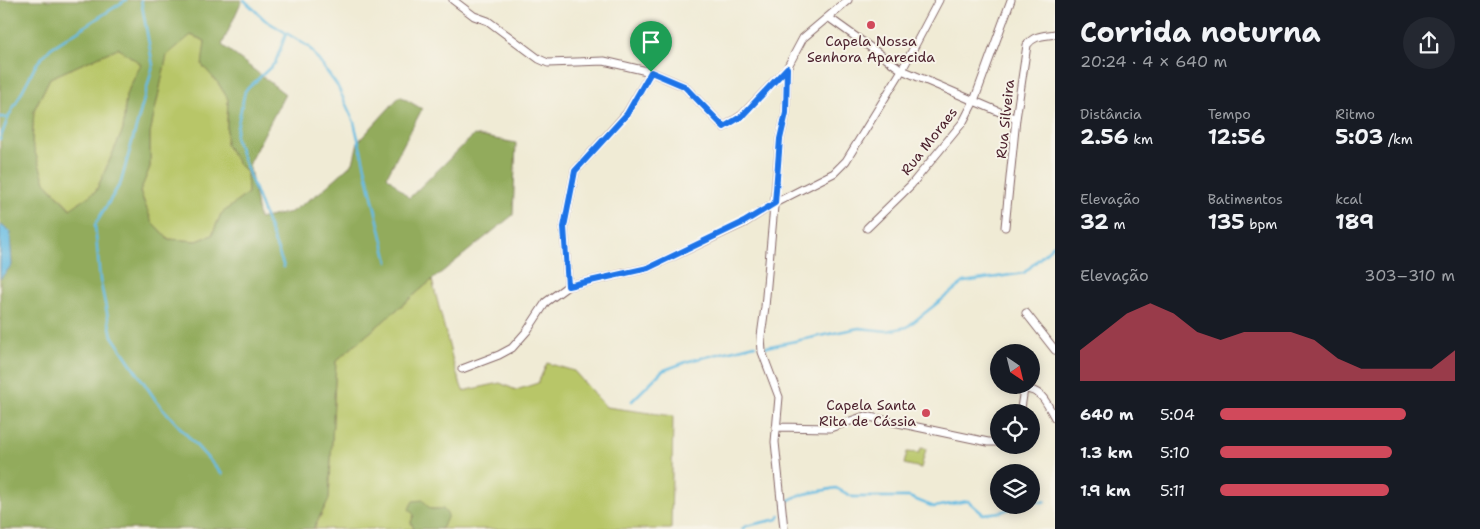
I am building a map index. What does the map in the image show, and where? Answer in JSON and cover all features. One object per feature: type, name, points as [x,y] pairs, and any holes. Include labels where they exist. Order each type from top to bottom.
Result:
[{"type":"street","points":[[453,0],[474,16],[488,21],[539,59],[548,63],[604,61],[651,72],[684,86],[724,127],[742,116],[787,68],[803,38],[848,0]]},
{"type":"street","points":[[462,369],[512,348],[527,331],[546,302],[568,286],[648,268],[744,222],[775,203],[834,173],[846,161],[902,70],[939,0]]},
{"type":"street","name":"Rua Moraes","points":[[868,228],[911,185],[963,122],[974,101],[1011,0]]},
{"type":"street","points":[[828,17],[902,70],[1016,119]]},
{"type":"street","name":"Rua Silveira","points":[[1005,227],[1016,119],[1027,45],[1036,37],[1055,34]]},
{"type":"street","points":[[784,529],[775,442],[779,397],[762,352],[761,336],[780,139],[786,113],[787,68]]},
{"type":"street","points":[[568,286],[564,227],[575,171],[627,114],[651,72]]},
{"type":"street","points":[[1026,313],[1055,350]]},
{"type":"street","points":[[1022,404],[1024,389],[1034,390],[1040,394],[1055,418]]},
{"type":"street","points":[[776,427],[830,428],[865,416],[990,442]]},
{"type":"green space","points":[[0,0],[242,0],[222,45],[285,94],[249,163],[259,219],[291,212],[319,193],[353,163],[358,142],[400,96],[422,109],[387,176],[409,198],[474,135],[516,143],[513,215],[336,361],[329,499],[313,529],[0,529]],"holes":[[[191,35],[205,41],[202,65],[218,83],[228,99],[226,145],[240,166],[247,172],[248,193],[221,214],[212,235],[197,241],[168,239],[152,222],[140,192],[150,167],[150,133],[167,55]],[[118,48],[141,64],[126,95],[123,130],[96,191],[70,209],[45,182],[32,143],[34,110],[50,78]]]},
{"type":"green space","points":[[190,35],[205,41],[203,65],[228,99],[226,145],[240,166],[247,172],[248,193],[221,214],[212,235],[197,241],[168,239],[152,222],[140,191],[150,167],[150,133],[167,55]]},
{"type":"green space","points":[[118,48],[141,64],[126,95],[123,130],[96,191],[71,209],[45,182],[32,143],[34,110],[50,78]]},
{"type":"green space","points":[[432,280],[454,365],[463,391],[500,383],[516,390],[538,383],[547,363],[574,371],[606,407],[673,416],[671,529],[440,529],[443,527],[443,509],[430,509],[415,515],[411,522],[414,529],[314,529],[329,499],[336,361]]},
{"type":"green space","points":[[921,448],[926,449],[921,468],[904,464],[907,452],[919,453]]},
{"type":"green space","points":[[423,500],[430,509],[443,509],[448,515],[443,527],[440,529],[414,529],[411,522],[414,515],[409,509],[413,501]]},
{"type":"water","points":[[0,224],[10,232],[12,265],[0,279]]},
{"type":"waterway","points":[[0,139],[8,118],[37,63],[51,48],[126,0]]},
{"type":"waterway","points":[[141,0],[153,66],[121,182],[95,225],[100,280],[112,336],[157,402],[222,474]]},
{"type":"waterway","points":[[244,0],[265,20],[309,47],[338,87],[354,122],[388,262]]},
{"type":"waterway","points":[[284,267],[235,137],[245,91],[275,63],[286,34]]},
{"type":"waterway","points":[[0,117],[8,118]]},
{"type":"waterway","points":[[766,347],[859,328],[887,331],[907,327],[964,282],[1024,273],[1055,244]]},
{"type":"waterway","points":[[632,401],[662,371],[689,361],[755,345]]},
{"type":"waterway","points":[[784,505],[793,498],[836,488],[853,497],[909,497],[934,507],[968,501],[983,514],[990,513]]},
{"type":"waterway","points":[[1040,502],[1045,501]]},
{"type":"waterway","points":[[742,529],[746,526],[778,519],[780,515]]},
{"type":"place","name":"Capela Nossa Senhora Aparecida","points":[[871,25]]},
{"type":"place","name":"Capela Santa Rita de Cássia","points":[[926,413]]},
{"type":"route","points":[[787,68],[786,113],[780,139],[775,203],[744,222],[648,268],[568,286],[564,227],[575,171],[627,114],[651,72],[684,86],[724,127],[742,116],[787,68]]}]
